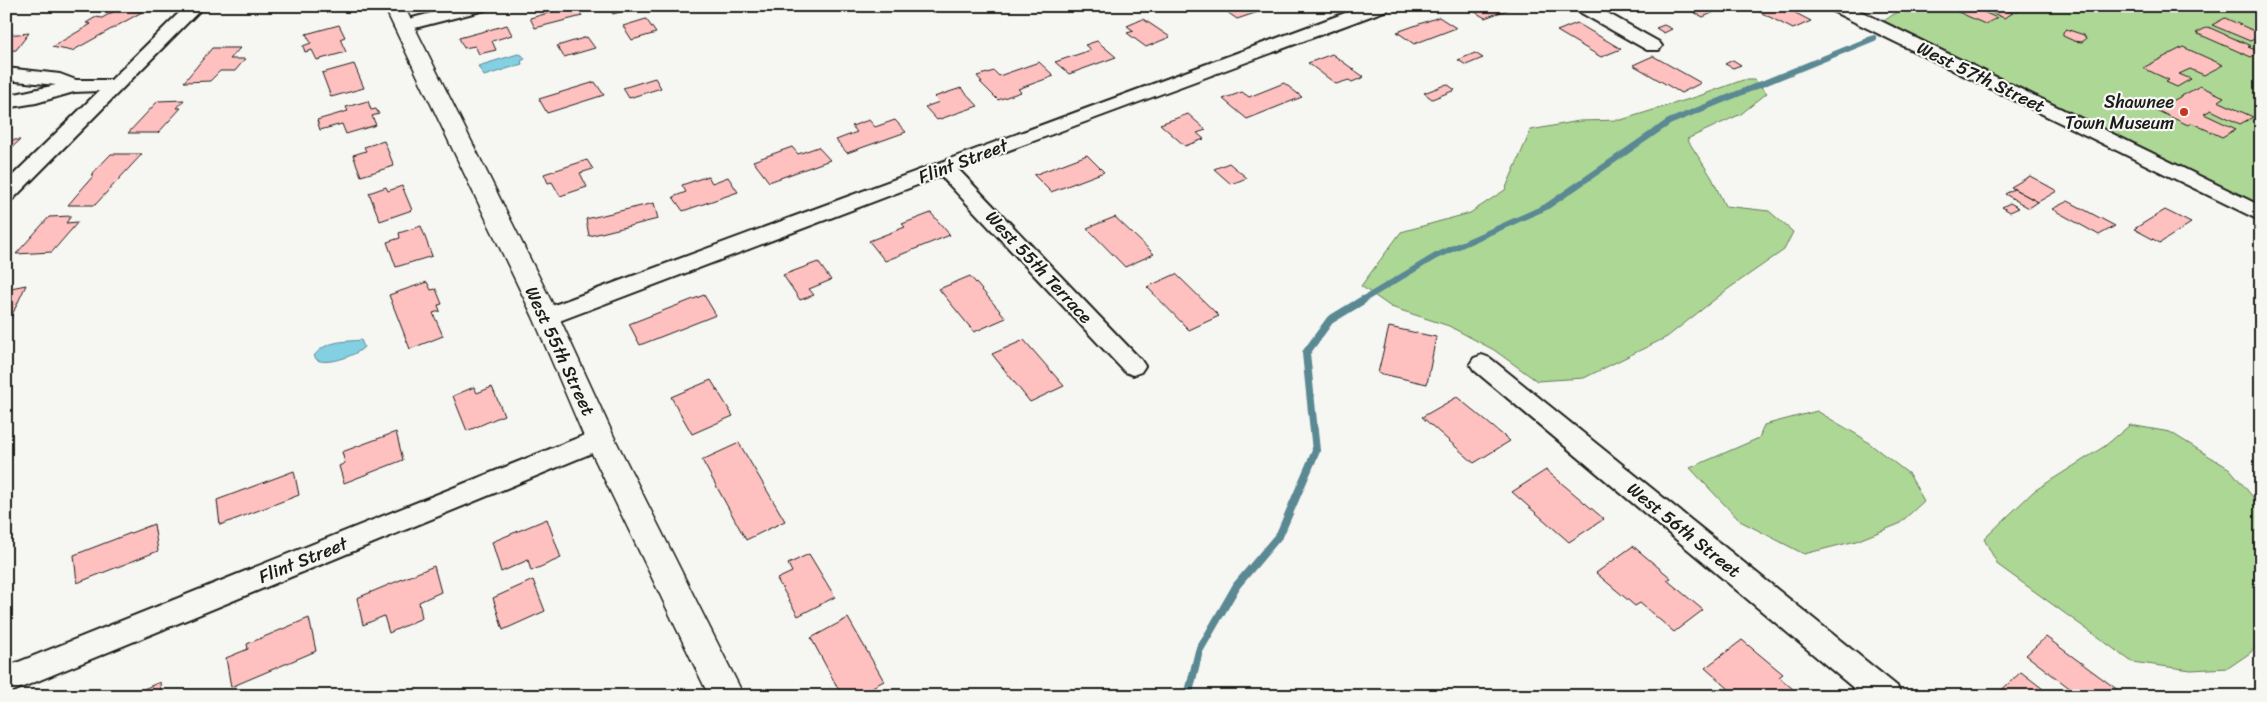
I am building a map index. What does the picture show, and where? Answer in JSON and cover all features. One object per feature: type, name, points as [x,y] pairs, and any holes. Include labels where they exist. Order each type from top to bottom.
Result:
[{"type":"street","points":[[6,194],[196,6]]},
{"type":"street","points":[[398,16],[479,6]]},
{"type":"street","name":"Flint Street","points":[[546,317],[1381,6]]},
{"type":"street","points":[[1582,6],[1653,46]]},
{"type":"street","name":"West 57th Street","points":[[1836,6],[2261,214]]},
{"type":"street","name":"West 55th Street","points":[[398,16],[546,317],[600,439],[727,696]]},
{"type":"street","points":[[6,74],[60,80],[73,86]]},
{"type":"street","points":[[6,102],[36,97],[73,86],[116,86]]},
{"type":"street","name":"West 55th Terrace","points":[[945,168],[1132,366]]},
{"type":"street","name":"West 56th Street","points":[[1482,364],[1886,696]]},
{"type":"street","name":"Flint Street","points":[[6,681],[600,439]]},
{"type":"green space","points":[[1905,6],[2261,6],[2261,205],[1884,21]]},
{"type":"green space","points":[[1743,80],[1754,80],[1767,93],[1741,114],[1687,139],[1712,178],[1725,206],[1769,211],[1793,232],[1784,250],[1728,289],[1667,337],[1584,378],[1537,381],[1494,350],[1449,326],[1391,307],[1361,286],[1401,232],[1470,213],[1505,190],[1531,130],[1579,121],[1621,120]]},
{"type":"green space","points":[[1817,411],[1861,437],[1909,474],[1924,501],[1899,524],[1856,541],[1804,554],[1740,521],[1690,468],[1759,438],[1764,425]]},
{"type":"green space","points":[[2130,425],[2170,432],[2230,469],[2261,507],[2261,641],[2250,653],[2228,668],[2191,670],[2132,662],[1998,565],[1984,539],[2034,491],[2105,446]]},
{"type":"water","points":[[518,54],[522,55],[525,59],[521,61],[522,64],[484,76],[478,66]]},
{"type":"water","points":[[361,340],[364,347],[355,354],[342,359],[322,361],[317,360],[314,356],[330,344]]},
{"type":"building","points":[[574,6],[582,16],[535,28],[530,18]]},
{"type":"building","points":[[607,6],[640,6],[613,14]]},
{"type":"building","points":[[1268,6],[1270,8],[1237,19],[1220,7]]},
{"type":"building","points":[[1465,6],[1517,6],[1485,18]]},
{"type":"building","points":[[1682,6],[1713,6],[1719,10],[1703,17]]},
{"type":"building","points":[[1782,6],[1811,21],[1793,29],[1750,7]]},
{"type":"building","points":[[1966,6],[1997,18],[1985,24],[1956,11]]},
{"type":"building","points":[[1989,6],[1997,6],[2013,13],[2004,18],[1984,9]]},
{"type":"building","points":[[2003,6],[2025,6],[2027,7],[2017,12]]},
{"type":"building","points":[[120,8],[142,12],[72,51],[52,47],[91,24],[86,23],[96,17],[102,18]]},
{"type":"building","points":[[1439,17],[1456,28],[1414,44],[1397,32]]},
{"type":"building","points":[[2225,18],[2261,34],[2261,36],[2250,41],[2212,25]]},
{"type":"building","points":[[646,19],[656,33],[632,40],[623,26]]},
{"type":"building","points":[[1143,19],[1170,37],[1146,47],[1127,33],[1134,31],[1127,26]]},
{"type":"building","points":[[1577,23],[1621,49],[1601,57],[1557,31]]},
{"type":"building","points":[[339,25],[345,37],[340,39],[346,52],[317,60],[312,50],[305,52],[303,46],[311,43],[306,34]]},
{"type":"building","points":[[507,25],[512,35],[492,41],[496,50],[479,54],[475,46],[464,48],[459,38]]},
{"type":"building","points":[[1664,25],[1672,29],[1664,33],[1656,28]]},
{"type":"building","points":[[2208,27],[2251,46],[2248,47],[2260,52],[2251,57],[2196,33]]},
{"type":"building","points":[[2066,29],[2084,35],[2086,39],[2082,42],[2074,41],[2063,36],[2063,32]]},
{"type":"building","points":[[29,33],[16,50],[6,51],[6,35]]},
{"type":"building","points":[[587,37],[595,48],[564,57],[557,46]]},
{"type":"building","points":[[1097,41],[1116,57],[1069,74],[1055,62],[1091,50],[1085,45]]},
{"type":"building","points":[[2183,47],[2223,65],[2204,75],[2190,69],[2179,74],[2191,79],[2177,87],[2166,82],[2169,80],[2143,68]]},
{"type":"building","points":[[212,48],[240,48],[230,59],[245,59],[235,71],[220,71],[210,81],[184,82]]},
{"type":"building","points":[[1475,53],[1483,58],[1466,65],[1458,60]]},
{"type":"building","points":[[1332,54],[1364,77],[1352,82],[1349,80],[1336,84],[1308,63]]},
{"type":"building","points":[[1653,56],[1701,83],[1681,93],[1633,65]]},
{"type":"building","points":[[1733,60],[1741,65],[1733,68],[1725,64]]},
{"type":"building","points":[[1039,62],[1054,76],[1018,89],[1021,92],[998,100],[980,82],[982,82],[977,76],[994,71],[999,76]]},
{"type":"building","points":[[354,64],[364,88],[331,97],[322,73]]},
{"type":"building","points":[[655,78],[661,88],[629,98],[623,88]]},
{"type":"building","points":[[595,82],[604,95],[547,113],[539,99]]},
{"type":"building","points":[[1284,83],[1302,97],[1247,119],[1223,99],[1242,92],[1249,97]]},
{"type":"building","points":[[1447,84],[1455,90],[1432,99],[1424,93]]},
{"type":"building","name":"Shawnee Town Museum","points":[[2200,86],[2224,97],[2218,101],[2253,117],[2240,124],[2211,110],[2204,114],[2236,129],[2222,137],[2192,123],[2188,125],[2156,110]]},
{"type":"building","points":[[961,88],[978,106],[937,120],[925,107],[939,102],[934,97]]},
{"type":"building","points":[[184,100],[177,108],[181,108],[158,133],[128,133],[158,101]]},
{"type":"building","points":[[368,101],[371,110],[376,109],[379,114],[372,116],[376,125],[346,134],[342,124],[320,130],[317,120],[348,111],[346,107]]},
{"type":"building","points":[[1188,114],[1206,130],[1197,133],[1204,139],[1185,146],[1160,124]]},
{"type":"building","points":[[869,120],[875,127],[895,120],[906,132],[847,153],[836,140],[857,132],[852,126]]},
{"type":"building","points":[[6,140],[20,140],[6,153]]},
{"type":"building","points":[[384,141],[394,166],[361,176],[353,155],[366,151],[364,147]]},
{"type":"building","points":[[792,147],[798,154],[818,147],[830,160],[769,182],[753,161]]},
{"type":"building","points":[[111,154],[142,154],[95,205],[68,205],[94,175],[91,175]]},
{"type":"building","points":[[1087,155],[1104,172],[1051,192],[1034,175]]},
{"type":"building","points":[[587,160],[593,169],[580,173],[587,187],[560,196],[552,182],[548,183],[544,174]]},
{"type":"building","points":[[1229,163],[1247,178],[1231,184],[1214,169]]},
{"type":"building","points":[[708,176],[712,183],[728,177],[738,192],[683,211],[673,197],[686,192],[682,185]]},
{"type":"building","points":[[2030,176],[2057,191],[2038,202],[2011,187]]},
{"type":"building","points":[[402,186],[412,210],[380,221],[369,193],[386,187],[388,191]]},
{"type":"building","points":[[2014,189],[2038,202],[2029,208],[2005,194]]},
{"type":"building","points":[[2068,201],[2115,226],[2099,235],[2052,209]]},
{"type":"building","points":[[654,203],[658,219],[589,236],[586,219]]},
{"type":"building","points":[[2010,203],[2019,208],[2010,212],[2002,207]]},
{"type":"building","points":[[2165,210],[2191,223],[2160,243],[2134,229]]},
{"type":"building","points":[[931,213],[950,235],[885,261],[869,241],[905,227],[902,224]]},
{"type":"building","points":[[71,216],[66,223],[78,222],[52,252],[16,254],[49,217]]},
{"type":"building","points":[[1115,217],[1154,254],[1125,267],[1087,228]]},
{"type":"building","points":[[421,226],[432,256],[396,267],[387,242],[400,238],[399,233]]},
{"type":"building","points":[[818,262],[831,280],[809,289],[814,295],[800,300],[783,275]]},
{"type":"building","points":[[1176,274],[1219,316],[1189,330],[1147,287]]},
{"type":"building","points":[[970,276],[1006,318],[974,332],[939,289]]},
{"type":"building","points":[[427,282],[431,290],[436,289],[442,304],[438,305],[440,311],[433,313],[443,336],[410,349],[389,295]]},
{"type":"building","points":[[26,285],[6,328],[6,289]]},
{"type":"building","points":[[704,295],[716,315],[640,345],[629,324]]},
{"type":"building","points":[[1389,327],[1436,337],[1427,384],[1378,373]]},
{"type":"building","points":[[1024,340],[1064,386],[1030,402],[992,354]]},
{"type":"building","points":[[711,380],[733,416],[692,434],[671,397]]},
{"type":"building","points":[[474,387],[477,393],[492,387],[504,415],[467,431],[453,396]]},
{"type":"building","points":[[1457,397],[1510,441],[1474,463],[1422,417]]},
{"type":"building","points":[[396,432],[403,460],[344,483],[339,466],[345,463],[342,452]]},
{"type":"building","points":[[739,443],[785,521],[746,540],[702,460]]},
{"type":"building","points":[[1546,470],[1604,519],[1569,542],[1512,492]]},
{"type":"building","points":[[294,471],[299,495],[220,525],[217,500]]},
{"type":"building","points":[[547,519],[561,558],[531,571],[528,560],[501,572],[492,542]]},
{"type":"building","points":[[154,524],[158,551],[77,583],[74,555]]},
{"type":"building","points":[[1633,546],[1671,578],[1667,580],[1703,610],[1674,632],[1640,603],[1635,606],[1596,573]]},
{"type":"building","points":[[809,554],[835,597],[798,616],[777,579],[792,572],[788,564]]},
{"type":"building","points":[[434,566],[441,592],[419,602],[422,618],[389,633],[384,616],[363,625],[357,598]]},
{"type":"building","points":[[533,580],[545,611],[503,630],[493,598]]},
{"type":"building","points":[[309,618],[316,651],[231,687],[226,658],[248,649],[247,644]]},
{"type":"building","points":[[848,618],[884,681],[855,696],[842,696],[811,638]]},
{"type":"building","points":[[2046,637],[2126,696],[2080,696],[2026,655]]},
{"type":"building","points":[[1742,640],[1783,674],[1779,677],[1801,696],[1737,696],[1705,668]]},
{"type":"building","points":[[2021,672],[2052,696],[1995,696]]},
{"type":"building","points":[[160,682],[161,696],[127,696]]},
{"type":"waterway","points":[[1907,10],[1912,6]]},
{"type":"waterway","points":[[1361,301],[1436,256],[1546,207],[1669,122],[1874,38]]},
{"type":"waterway","points":[[1188,696],[1199,651],[1237,585],[1280,534],[1316,451],[1306,353],[1330,320],[1363,300]]},
{"type":"place","name":"Shawnee Town Museum","points":[[2184,112]]}]
